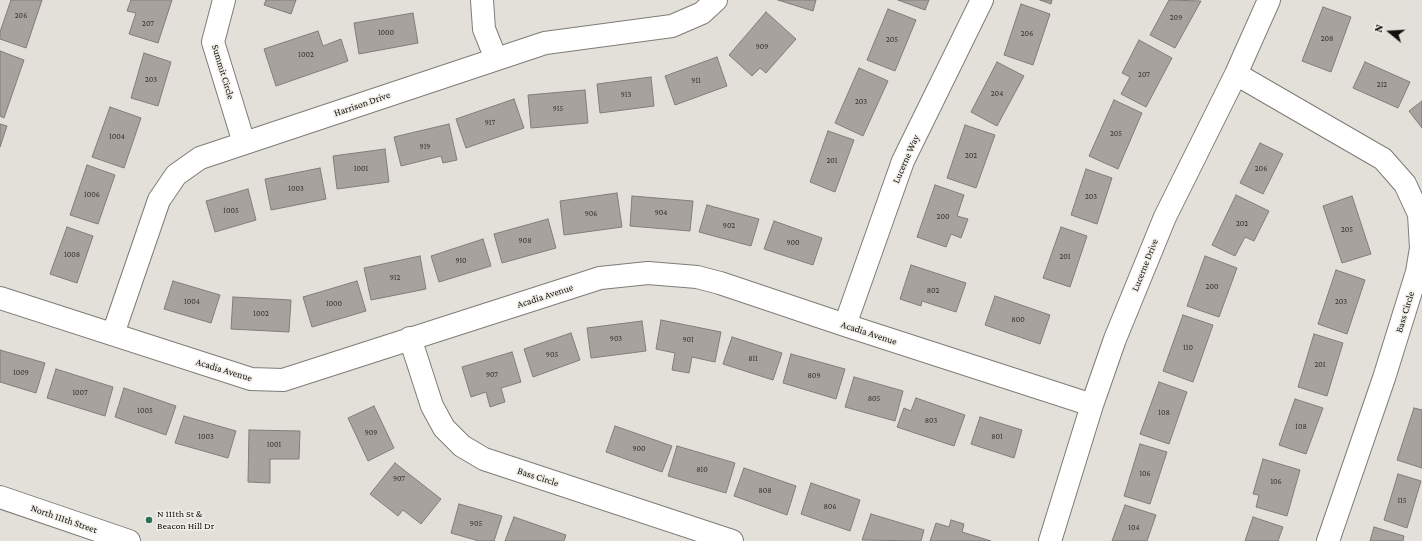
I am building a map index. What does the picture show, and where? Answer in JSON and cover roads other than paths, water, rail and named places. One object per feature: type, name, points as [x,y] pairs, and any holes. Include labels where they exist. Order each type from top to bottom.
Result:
[{"type":"street","name":"Summit Circle","points":[[224,0],[216,24],[213,42],[244,143]]},
{"type":"street","points":[[482,0],[484,30],[496,59]]},
{"type":"street","name":"Harrison Drive","points":[[113,334],[159,200],[176,175],[200,158],[545,43],[672,26],[702,13],[716,0]]},
{"type":"street","name":"Lucerne Way","points":[[845,325],[903,162],[982,0]]},
{"type":"street","name":"Lucerne Drive","points":[[1050,541],[1092,405],[1115,339],[1165,217],[1236,74],[1269,0]]},
{"type":"street","name":"Bass Circle","points":[[1236,74],[1383,159],[1405,184],[1419,214],[1422,248],[1417,272],[1384,378],[1328,541]]},
{"type":"street","name":"Acadia Avenue","points":[[0,298],[251,379],[283,380],[600,278],[648,273],[697,277],[720,283],[1092,405]]},
{"type":"street","name":"Bass Circle","points":[[410,338],[432,406],[444,428],[462,446],[484,459],[732,541]]},
{"type":"street","name":"North 111th Street","points":[[0,497],[117,539]]},
{"type":"place","name":"N 111th St & Beacon Hill Dr","points":[[149,520]]}]
